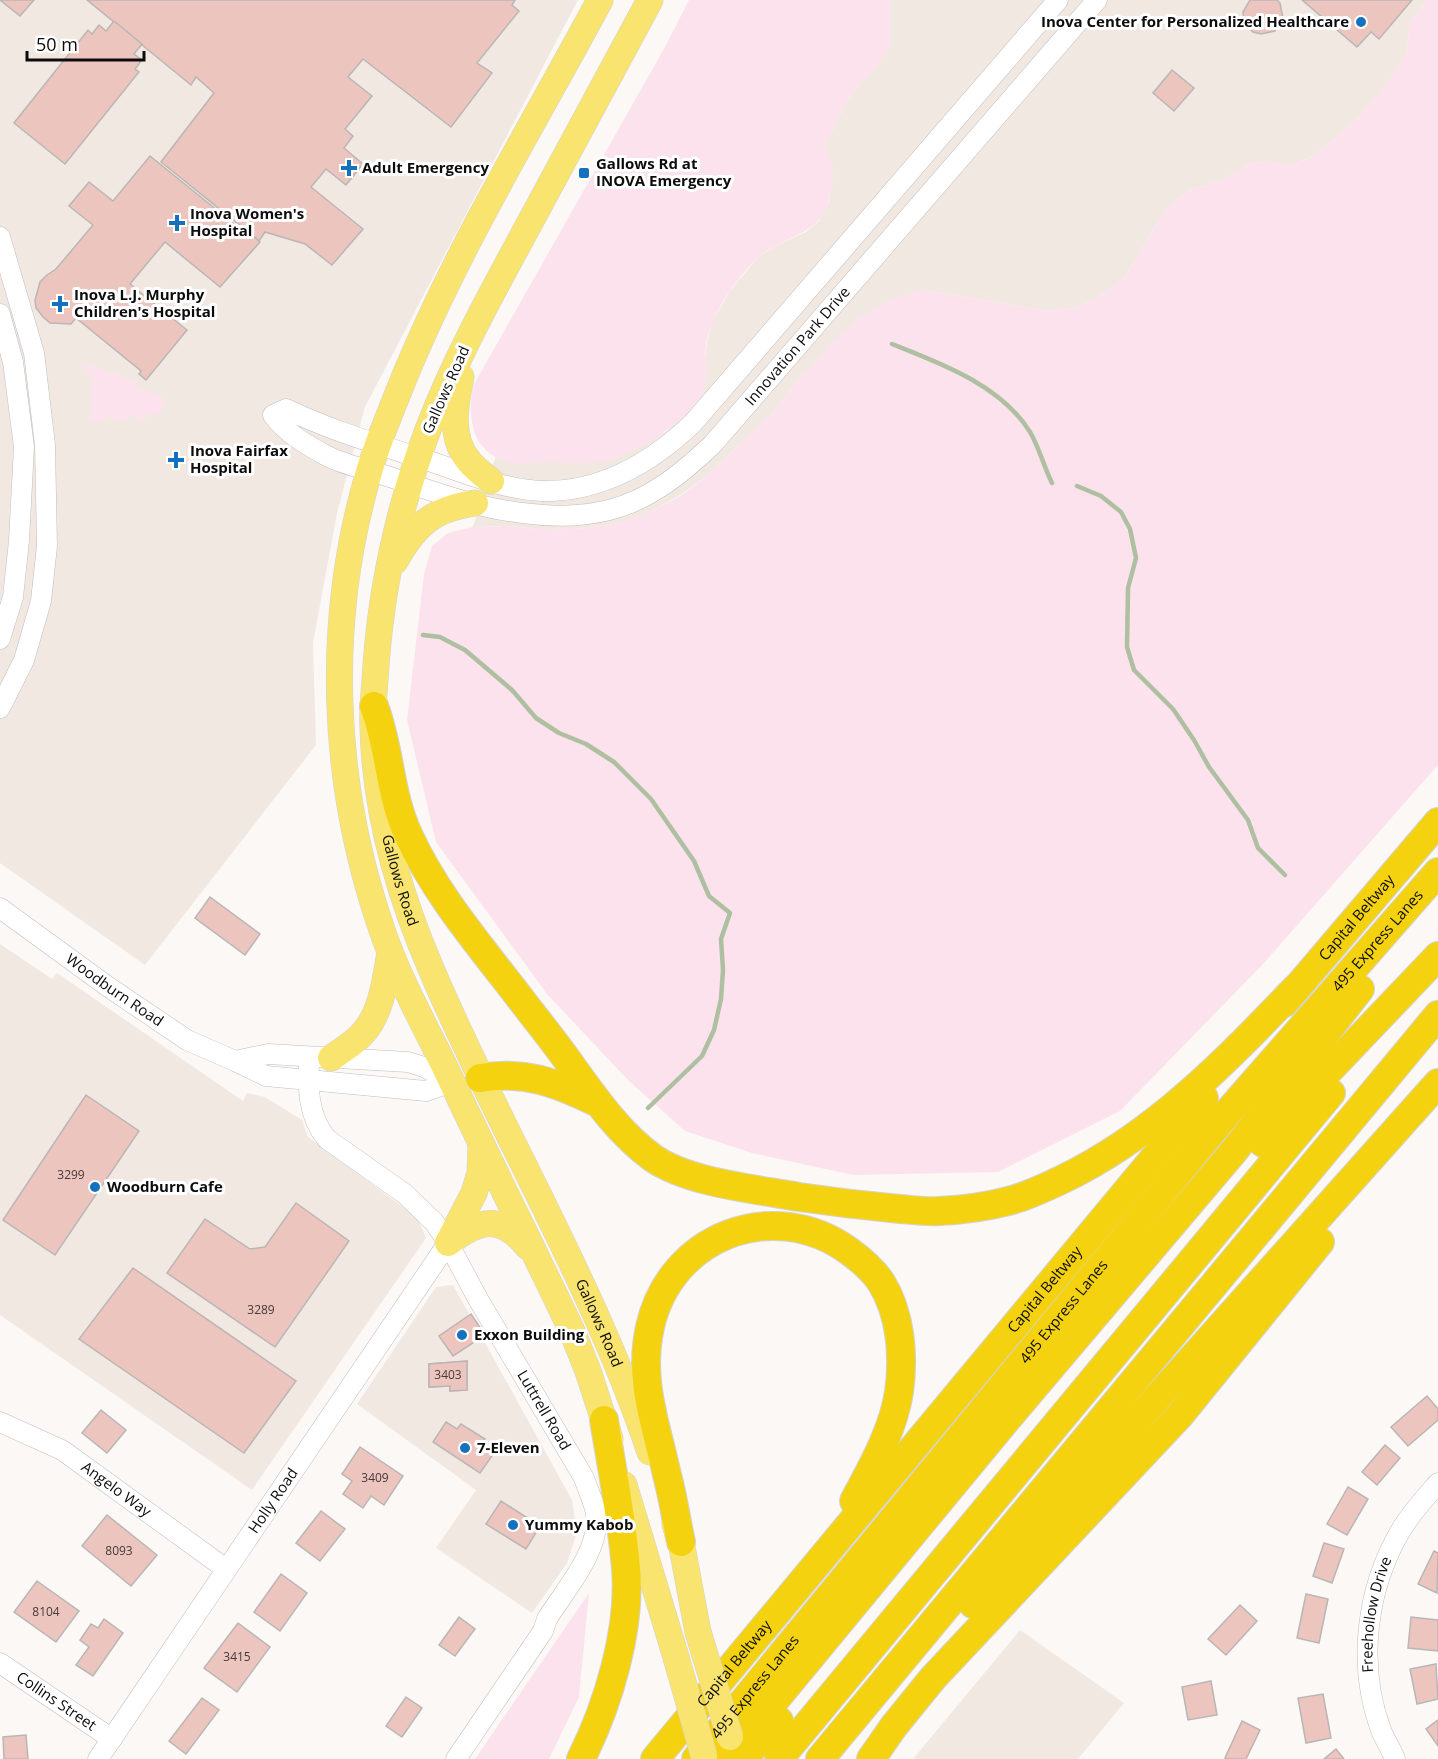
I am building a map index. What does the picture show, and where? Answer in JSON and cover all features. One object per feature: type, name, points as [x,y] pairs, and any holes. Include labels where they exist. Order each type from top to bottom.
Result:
[{"type":"highway","points":[[374,706],[382,728],[387,765],[396,801],[407,832],[440,893],[572,1066],[597,1103],[652,1157],[670,1168],[722,1183],[835,1203],[936,1211],[1009,1201],[1039,1191],[1124,1146],[1202,1082],[1296,988]]},
{"type":"highway","name":"Capital Beltway","points":[[655,1759],[1296,988],[1438,822]]},
{"type":"highway","name":"495 Express Lanes","points":[[702,1758],[1228,1112],[1438,872]]},
{"type":"highway","points":[[767,1739],[1003,1424],[1234,1151],[1438,888]]},
{"type":"highway","points":[[767,1739],[1198,1217],[1297,1104],[1438,956]]},
{"type":"highway","points":[[767,1739],[1438,965]]},
{"type":"highway","points":[[820,1759],[1438,1015]]},
{"type":"highway","points":[[480,1078],[522,1076],[545,1080],[597,1103]]},
{"type":"highway","points":[[837,1759],[1438,1083]]},
{"type":"highway","points":[[871,1759],[933,1678],[1180,1415],[1343,1213],[1438,1089]]},
{"type":"highway","points":[[681,1542],[668,1475],[646,1392],[646,1355],[655,1310],[660,1296],[675,1272],[707,1243],[732,1232],[763,1226],[788,1226],[812,1231],[836,1241],[870,1269],[881,1281],[889,1298],[896,1317],[900,1339],[899,1393],[893,1416],[872,1466],[826,1552]]},
{"type":"highway","points":[[581,1759],[611,1687],[623,1628],[626,1572],[620,1513],[604,1420]]},
{"type":"highway","points":[[702,1758],[734,1751],[746,1729],[767,1739]]},
{"type":"main road","name":"Gallows Road","points":[[600,0],[468,242],[425,329],[378,444],[362,497],[346,580],[340,635],[339,681],[346,786],[354,836],[380,926],[422,1024],[572,1331],[604,1420],[676,1658],[702,1758]]},
{"type":"main road","name":"Gallows Road","points":[[650,0],[467,342],[429,426],[397,526],[379,625],[372,725],[382,809],[394,863],[412,920],[428,962],[480,1078],[607,1339],[642,1426],[681,1542],[698,1632],[734,1751]]},
{"type":"main road","points":[[467,342],[455,426],[461,451],[490,481]]},
{"type":"main road","points":[[388,574],[409,538],[429,518],[453,506],[475,503]]},
{"type":"main road","points":[[320,1058],[356,1040],[372,1022],[382,995],[390,953]]},
{"type":"main road","name":"Woodburn Road","points":[[452,1082],[480,1078]]},
{"type":"main road","points":[[448,1243],[474,1193],[480,1173],[482,1147]]},
{"type":"main road","points":[[448,1243],[468,1229],[487,1224],[500,1224],[514,1233],[536,1257]]},
{"type":"street","name":"Innovation Park Drive","points":[[1058,0],[693,423],[671,443],[632,469],[591,484],[543,491],[519,488],[418,458],[310,420],[286,409],[273,415],[297,439],[329,457],[475,503],[555,516],[601,511],[631,503],[678,477],[712,446],[1096,0]]},
{"type":"street","points":[[0,237],[33,353],[45,445],[47,546],[41,601],[24,660],[0,708]]},
{"type":"street","points":[[0,314],[13,362],[24,447],[20,541],[13,597],[0,639]]},
{"type":"street","name":"Woodburn Road","points":[[0,908],[179,1035],[202,1048],[236,1060],[266,1076],[426,1091],[452,1082]]},
{"type":"street","points":[[236,1060],[268,1054],[408,1062],[424,1067],[452,1082]]},
{"type":"street","name":"Luttrell Road","points":[[320,1058],[308,1081],[318,1128],[322,1134],[405,1194],[434,1222],[584,1478],[596,1515],[596,1532],[589,1552],[547,1619],[543,1631],[456,1759]]},
{"type":"street","name":"Holly Road","points":[[98,1759],[448,1243]]},
{"type":"street","name":"Angelo Way","points":[[0,1422],[62,1450],[226,1569]]},
{"type":"street","name":"Freehollow Drive","points":[[1395,1759],[1382,1731],[1370,1682],[1368,1639],[1371,1610],[1377,1586],[1393,1545],[1421,1502],[1438,1483]]},
{"type":"street","name":"Collins Street","points":[[0,1663],[112,1739]]},
{"type":"shaded area","name":"Inova Fairfax Hospital","points":[[0,0],[578,0],[365,407],[337,513],[313,643],[316,745],[145,965],[0,863]]},
{"type":"shaded area","points":[[689,0],[890,0],[890,45],[879,64],[862,81],[846,103],[825,145],[833,175],[828,202],[819,220],[805,231],[761,255],[752,263],[719,308],[706,344],[705,387],[689,410],[655,438],[630,452],[604,461],[514,463],[500,459],[481,445],[476,435],[471,411],[473,386],[665,47]]},
{"type":"shaded area","points":[[890,0],[1428,0],[1410,22],[1406,54],[1382,91],[1335,139],[1311,157],[1295,164],[1265,161],[1250,164],[1222,181],[1189,190],[1164,212],[1125,277],[1089,302],[1069,309],[1047,311],[924,290],[804,373],[774,412],[708,475],[682,494],[650,512],[620,523],[587,528],[550,530],[509,526],[473,527],[496,456],[513,463],[534,462],[665,432],[699,399],[706,373],[707,342],[712,322],[730,291],[758,257],[775,246],[806,232],[819,221],[829,202],[833,173],[825,145],[846,103],[862,81],[879,64]]},
{"type":"shaded area","points":[[1428,0],[1438,0],[1438,765],[1263,964],[1120,1111],[998,1172],[853,1175],[752,1153],[685,1131],[628,1080],[547,994],[436,842],[407,720],[424,574],[432,546],[448,533],[473,527],[509,526],[550,530],[620,523],[650,512],[682,495],[708,475],[774,412],[804,373],[839,335],[862,316],[891,300],[924,290],[1047,311],[1069,309],[1089,302],[1125,277],[1164,212],[1189,190],[1222,181],[1250,164],[1265,161],[1295,164],[1311,157],[1335,139],[1360,116],[1381,91],[1406,54],[1410,22]]},
{"type":"shaded area","points":[[87,364],[138,382],[137,388],[165,398],[159,415],[153,413],[143,420],[130,415],[119,422],[110,417],[105,417],[101,423],[92,420],[89,415],[93,380],[85,369]]},
{"type":"shaded area","points":[[0,944],[52,979],[57,973],[243,1101],[247,1093],[265,1097],[302,1120],[308,1137],[418,1218],[426,1238],[252,1490],[0,1315]]},
{"type":"shaded area","points":[[453,1285],[572,1500],[577,1532],[567,1563],[532,1613],[436,1548],[476,1490],[357,1404],[436,1287]]},
{"type":"shaded area","points":[[589,1593],[579,1697],[549,1759],[475,1759]]},
{"type":"shaded area","points":[[1020,1630],[1124,1703],[1078,1759],[913,1759]]},
{"type":"building","points":[[0,0],[34,0],[20,16]]},
{"type":"building","points":[[87,0],[515,0],[512,5],[519,11],[477,63],[492,73],[451,127],[363,59],[348,77],[372,96],[345,129],[353,136],[344,148],[363,164],[346,185],[326,169],[311,187],[363,229],[332,265],[305,244],[265,232],[259,241],[161,162],[214,93],[196,77],[191,85]]},
{"type":"building","points":[[1250,0],[1277,0],[1280,3],[1283,18],[1275,31],[1261,34],[1253,32],[1248,27],[1243,12]]},
{"type":"building","name":"Inova Center for Personalized Healthcare","points":[[1302,0],[1412,0],[1379,39],[1371,32],[1357,47]]},
{"type":"building","points":[[114,21],[142,44],[134,54],[142,60],[135,69],[139,72],[65,164],[14,123],[88,30],[92,34],[99,25],[106,31]]},
{"type":"building","points":[[1172,70],[1194,88],[1174,111],[1153,93]]},
{"type":"building","points":[[150,156],[249,236],[250,233],[260,242],[220,287],[165,242],[130,284],[187,330],[146,380],[139,374],[141,371],[76,318],[71,324],[50,323],[36,308],[35,300],[40,282],[56,269],[93,225],[69,206],[89,182],[113,201]]},
{"type":"building","points":[[210,897],[260,934],[245,955],[195,918]]},
{"type":"building","points":[[86,1095],[139,1131],[55,1255],[3,1220]]},
{"type":"building","points":[[296,1203],[349,1241],[275,1347],[167,1273],[205,1219],[250,1249],[265,1247]]},
{"type":"building","points":[[133,1268],[296,1381],[244,1453],[79,1339]]},
{"type":"building","name":"Exxon Building","points":[[471,1314],[485,1335],[453,1356],[439,1336]]},
{"type":"building","points":[[467,1361],[467,1390],[450,1391],[450,1386],[429,1387],[429,1364]]},
{"type":"building","points":[[467,1361],[467,1390],[450,1391],[450,1386],[429,1387],[429,1364]]},
{"type":"building","points":[[1427,1396],[1438,1409],[1438,1420],[1408,1446],[1391,1427]]},
{"type":"building","points":[[101,1410],[126,1430],[107,1453],[82,1433]]},
{"type":"building","name":"7-Eleven","points":[[446,1422],[457,1429],[461,1424],[485,1439],[481,1444],[494,1453],[480,1473],[433,1442]]},
{"type":"building","points":[[1385,1445],[1400,1458],[1377,1485],[1362,1472]]},
{"type":"building","points":[[360,1447],[403,1476],[384,1505],[371,1496],[363,1508],[343,1494],[352,1481],[342,1474]]},
{"type":"building","points":[[1348,1487],[1368,1499],[1347,1535],[1327,1524]]},
{"type":"building","name":"Yummy Kabob","points":[[501,1501],[540,1526],[526,1549],[486,1524]]},
{"type":"building","points":[[321,1511],[345,1529],[320,1561],[296,1543]]},
{"type":"building","points":[[107,1515],[157,1555],[131,1586],[82,1546]]},
{"type":"building","points":[[1324,1543],[1344,1549],[1332,1583],[1313,1576]]},
{"type":"building","points":[[1434,1551],[1438,1553],[1437,1593],[1418,1584]]},
{"type":"building","points":[[281,1574],[307,1593],[280,1631],[254,1612]]},
{"type":"building","points":[[37,1581],[79,1611],[56,1642],[14,1612]]},
{"type":"building","points":[[1306,1594],[1328,1599],[1319,1643],[1297,1638]]},
{"type":"building","points":[[1240,1605],[1257,1621],[1226,1655],[1208,1639]]},
{"type":"building","points":[[459,1617],[475,1629],[455,1656],[439,1645]]},
{"type":"building","points":[[1411,1617],[1438,1620],[1438,1651],[1408,1648]]},
{"type":"building","points":[[104,1619],[123,1633],[93,1676],[76,1665],[89,1647],[80,1640],[91,1624],[98,1628]]},
{"type":"building","points":[[238,1623],[270,1647],[237,1692],[204,1668]]},
{"type":"building","points":[[1436,1664],[1438,1699],[1417,1704],[1410,1669]]},
{"type":"building","points":[[1211,1681],[1217,1715],[1188,1720],[1182,1687]]},
{"type":"building","points":[[1323,1694],[1331,1738],[1306,1743],[1298,1698]]},
{"type":"building","points":[[406,1697],[422,1708],[402,1737],[386,1726]]},
{"type":"building","points":[[202,1698],[219,1710],[186,1754],[169,1741]]},
{"type":"building","points":[[1438,1720],[1438,1746],[1426,1729]]},
{"type":"building","points":[[1242,1721],[1260,1730],[1246,1759],[1227,1759],[1225,1758]]},
{"type":"building","points":[[26,1735],[28,1759],[4,1759],[3,1737]]},
{"type":"building","points":[[1336,1749],[1344,1759],[1324,1759]]},
{"type":"waterway","points":[[892,344],[949,368],[1003,401],[1030,432],[1052,483]]},
{"type":"waterway","points":[[1077,486],[1101,496],[1121,512],[1130,529],[1136,558],[1128,588],[1127,647],[1134,670],[1173,709],[1209,767],[1248,820],[1258,848],[1285,875]]},
{"type":"waterway","points":[[423,635],[440,637],[465,650],[512,690],[536,718],[559,733],[586,744],[614,762],[651,799],[694,861],[709,896],[730,913],[721,939],[723,970],[721,999],[714,1030],[702,1056],[648,1108]]},
{"type":"place","name":"Inova Center for Personalized Healthcare","points":[[1361,22]]},
{"type":"place","name":"Adult Emergency","points":[[349,168]]},
{"type":"place","name":"Gallows Rd at INOVA Emergency","points":[[584,173]]},
{"type":"place","name":"Inova Women's Hospital","points":[[177,223]]},
{"type":"place","name":"Inova L.J. Murphy Children's Hospital","points":[[60,304]]},
{"type":"place","name":"Inova Fairfax Hospital","points":[[176,460]]},
{"type":"place","name":"Woodburn Cafe","points":[[95,1187]]},
{"type":"place","name":"Exxon Building","points":[[462,1335]]},
{"type":"place","name":"7-Eleven","points":[[465,1448]]},
{"type":"place","name":"Yummy Kabob","points":[[513,1525]]}]
